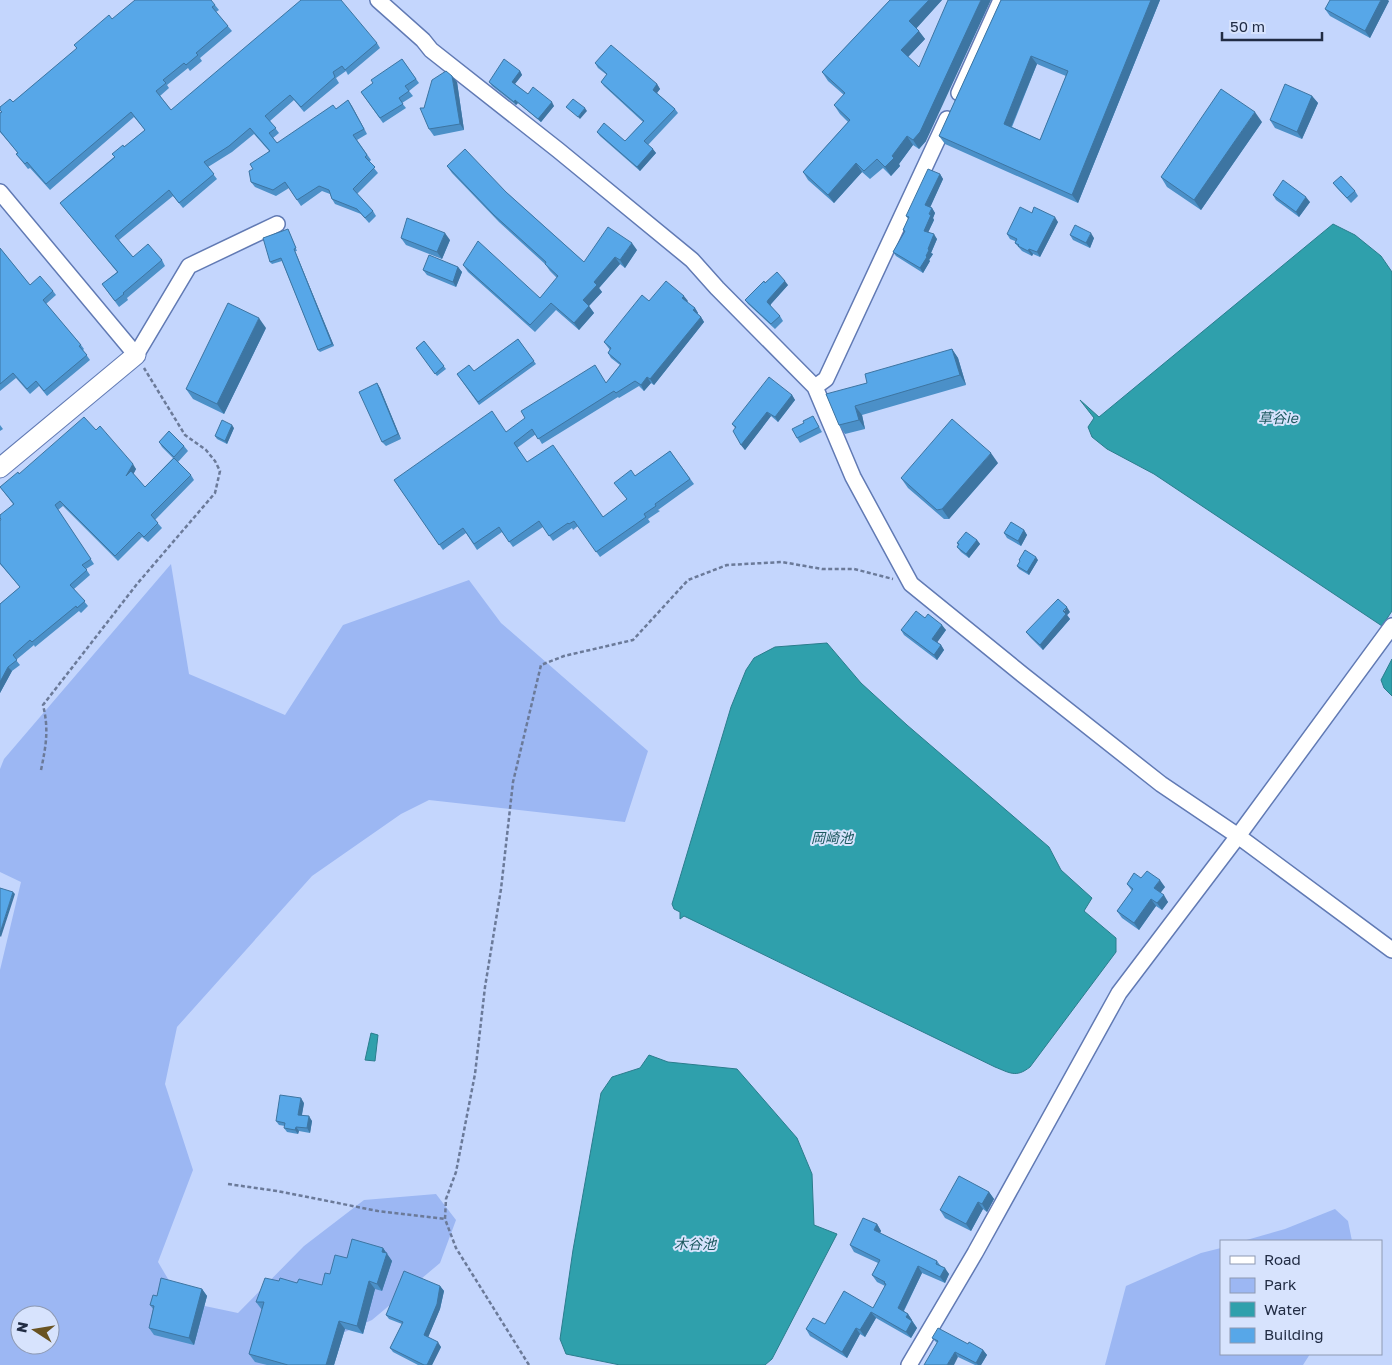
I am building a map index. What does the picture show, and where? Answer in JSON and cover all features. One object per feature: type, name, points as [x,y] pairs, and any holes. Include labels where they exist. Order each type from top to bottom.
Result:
[{"type":"street","points":[[378,0],[423,40],[431,50],[558,150],[692,260],[717,288],[815,387],[853,477],[911,584],[1161,784],[1238,836],[1392,950]]},
{"type":"street","points":[[815,387],[826,379],[1001,0]]},
{"type":"street","points":[[0,192],[136,355]]},
{"type":"street","points":[[0,468],[136,355],[189,266],[276,224]]},
{"type":"street","points":[[909,1365],[975,1253],[1119,993],[1238,836],[1392,626]]},
{"type":"path","points":[[41,770],[47,738],[46,719],[42,705],[137,584],[215,493],[220,471],[215,461],[206,450],[185,436],[136,355]]},
{"type":"path","points":[[529,1365],[456,1248],[445,1219],[446,1199],[456,1172],[475,1074],[485,987],[501,889],[513,782],[541,665],[564,656],[633,640],[688,580],[727,565],[782,562],[822,570],[854,569],[911,584]]},
{"type":"path","points":[[228,1184],[278,1191],[378,1211],[445,1219]]},
{"type":"green space","points":[[171,564],[189,674],[285,715],[343,625],[469,580],[501,623],[648,751],[625,822],[429,800],[401,814],[312,876],[177,1027],[165,1084],[193,1170],[158,1262],[181,1301],[238,1313],[304,1246],[364,1200],[436,1194],[456,1220],[440,1263],[372,1320],[270,1365],[0,1365],[0,970],[21,882],[0,872],[0,769],[4,759]]},
{"type":"green space","points":[[1335,1209],[1348,1221],[1352,1240],[1246,1240],[1285,1229]]},
{"type":"green space","points":[[1220,1248],[1220,1355],[1309,1355],[1303,1365],[1105,1365],[1126,1286],[1201,1253]]},
{"type":"water","name":"草谷ie","points":[[1333,224],[1355,235],[1381,256],[1392,272],[1392,611],[1382,626],[1154,474],[1107,449],[1092,437],[1088,427],[1094,418],[1080,400],[1099,417]]},
{"type":"water","name":"岡崎池","points":[[827,643],[861,683],[1049,847],[1061,870],[1092,898],[1084,911],[1116,938],[1116,952],[1030,1067],[1021,1072],[1013,1073],[995,1067],[684,916],[680,919],[680,912],[674,909],[672,904],[731,707],[746,670],[754,658],[775,647]]},
{"type":"water","points":[[1392,659],[1392,696],[1384,688],[1381,680]]},
{"type":"water","points":[[371,1033],[378,1035],[375,1061],[365,1060]]},
{"type":"water","name":"木谷池","points":[[649,1055],[668,1062],[737,1069],[797,1138],[812,1174],[814,1225],[837,1234],[772,1359],[765,1365],[620,1365],[566,1354],[560,1339],[573,1250],[601,1093],[612,1077],[640,1068]]},
{"type":"building","points":[[135,0],[211,0],[215,5],[212,7],[228,26],[196,53],[198,55],[186,65],[184,63],[163,80],[166,83],[156,91],[171,110],[301,0],[341,0],[377,43],[345,70],[342,66],[333,72],[335,77],[301,107],[290,95],[265,116],[276,128],[269,133],[277,143],[333,105],[336,109],[348,100],[364,129],[353,135],[367,155],[365,157],[375,167],[353,189],[373,211],[365,218],[357,209],[332,199],[329,190],[319,186],[297,200],[285,182],[273,190],[251,182],[249,171],[253,169],[250,164],[270,151],[250,128],[229,146],[204,162],[214,174],[179,203],[169,190],[115,236],[133,257],[148,244],[162,260],[115,301],[102,284],[118,272],[60,203],[115,157],[112,154],[145,130],[131,112],[46,184],[27,162],[25,164],[16,154],[18,153],[0,131],[0,113],[2,112],[0,107],[10,99],[13,102],[77,48],[74,45],[109,15],[112,19]]},
{"type":"building","points":[[890,0],[929,0],[909,21],[919,31],[901,50],[919,67],[948,0],[981,0],[920,132],[913,140],[907,136],[892,156],[894,158],[885,167],[877,159],[864,171],[856,163],[828,195],[803,172],[850,120],[834,105],[845,93],[822,72]]},
{"type":"building","points":[[1001,0],[1151,0],[1072,195],[939,136]],"holes":[[[1031,56],[1068,71],[1040,140],[1004,124]]]},
{"type":"building","points":[[1330,0],[1381,0],[1365,31],[1325,9]]},
{"type":"building","points":[[611,45],[657,84],[653,90],[675,109],[644,141],[653,149],[637,167],[597,132],[604,123],[625,141],[644,121],[601,82],[607,74],[595,63]]},
{"type":"building","points":[[402,59],[416,79],[405,86],[409,91],[399,98],[403,104],[380,118],[361,92],[373,83],[371,80]]},
{"type":"building","points":[[504,59],[520,71],[512,82],[528,94],[533,87],[552,102],[538,119],[489,82]]},
{"type":"building","points":[[446,71],[452,76],[460,124],[429,129],[420,108],[424,108],[432,80]]},
{"type":"building","points":[[1285,84],[1312,96],[1297,132],[1270,120]]},
{"type":"building","points":[[1221,89],[1255,112],[1194,200],[1161,177]]},
{"type":"building","points":[[573,99],[585,108],[578,117],[566,107]]},
{"type":"building","points":[[465,149],[506,192],[584,262],[608,227],[632,243],[620,260],[615,257],[594,282],[597,285],[583,300],[589,306],[574,323],[551,303],[530,325],[463,265],[478,241],[540,298],[558,276],[545,264],[546,262],[494,215],[447,166]]},
{"type":"building","points":[[928,169],[940,174],[925,205],[932,208],[924,231],[934,234],[927,257],[920,268],[893,252],[905,231],[903,230],[909,217],[906,216]]},
{"type":"building","points":[[1341,176],[1355,191],[1347,198],[1333,183]]},
{"type":"building","points":[[1283,180],[1306,197],[1296,212],[1273,195]]},
{"type":"building","points":[[1020,207],[1032,213],[1034,207],[1055,217],[1037,252],[1029,249],[1028,251],[1018,246],[1015,243],[1017,239],[1007,234]]},
{"type":"building","points":[[407,218],[445,233],[437,252],[401,238]]},
{"type":"building","points":[[1075,225],[1091,233],[1086,243],[1070,235]]},
{"type":"building","points":[[288,229],[296,248],[294,249],[332,344],[318,350],[281,258],[270,262],[263,238]]},
{"type":"building","points":[[0,248],[30,285],[40,276],[53,291],[43,300],[81,345],[79,346],[87,355],[44,391],[36,381],[27,389],[13,373],[0,384]]},
{"type":"building","points":[[429,255],[458,267],[453,282],[423,270]]},
{"type":"building","points":[[777,272],[785,281],[767,302],[780,316],[771,324],[745,300],[764,281],[765,283]]},
{"type":"building","points":[[666,281],[684,296],[682,298],[695,308],[693,310],[701,317],[650,379],[647,377],[641,385],[635,381],[616,393],[614,391],[538,439],[532,429],[514,443],[527,462],[553,445],[603,517],[627,499],[614,483],[631,470],[635,476],[670,451],[690,479],[655,504],[656,506],[644,514],[646,517],[596,552],[574,521],[549,536],[539,521],[509,542],[499,527],[474,544],[463,528],[439,545],[394,480],[492,411],[506,432],[525,418],[521,411],[595,365],[606,383],[621,364],[608,353],[611,348],[604,342],[642,295],[649,301]]},
{"type":"building","points":[[228,303],[259,318],[217,404],[186,389]]},
{"type":"building","points":[[518,339],[534,361],[478,402],[457,374],[469,365],[474,371]]},
{"type":"building","points":[[424,341],[444,366],[435,374],[416,348]]},
{"type":"building","points":[[952,349],[960,375],[855,406],[859,420],[839,425],[826,394],[867,383],[865,374]]},
{"type":"building","points":[[769,377],[792,395],[775,417],[767,412],[741,445],[733,431],[736,427],[732,424]]},
{"type":"building","points":[[377,383],[398,434],[382,442],[359,392]]},
{"type":"building","points":[[813,416],[819,427],[797,438],[792,429]]},
{"type":"building","points":[[84,417],[96,430],[100,426],[133,464],[126,476],[131,471],[145,487],[174,458],[191,475],[151,515],[158,523],[144,537],[139,532],[115,556],[60,501],[55,505],[91,559],[82,565],[87,570],[70,585],[85,601],[77,608],[76,606],[32,642],[30,640],[13,655],[17,660],[8,667],[0,682],[0,604],[20,587],[0,563],[0,515],[14,504],[0,487],[18,472],[19,474]]},
{"type":"building","points":[[952,419],[991,453],[942,509],[937,510],[901,478]]},
{"type":"building","points":[[222,420],[232,425],[225,441],[215,436]]},
{"type":"building","points":[[169,431],[184,446],[174,457],[159,442]]},
{"type":"building","points":[[1011,522],[1024,530],[1018,541],[1004,533]]},
{"type":"building","points":[[966,532],[977,540],[966,554],[957,547],[959,544],[957,543]]},
{"type":"building","points":[[1025,550],[1036,557],[1027,572],[1017,566]]},
{"type":"building","points":[[1058,599],[1067,607],[1063,611],[1066,614],[1040,645],[1026,632]]},
{"type":"building","points":[[916,611],[925,618],[928,614],[942,625],[932,639],[941,645],[934,655],[901,630]]},
{"type":"building","points":[[1147,871],[1160,880],[1154,888],[1164,895],[1157,903],[1151,899],[1134,923],[1117,911],[1133,889],[1127,884],[1134,873],[1141,878]]},
{"type":"building","points":[[0,888],[13,892],[0,933]]},
{"type":"building","points":[[280,1095],[301,1098],[298,1115],[309,1116],[307,1128],[296,1127],[295,1130],[284,1128],[285,1123],[276,1121]]},
{"type":"building","points":[[959,1176],[989,1192],[982,1204],[978,1202],[966,1224],[940,1210]]},
{"type":"building","points":[[863,1218],[877,1224],[874,1230],[937,1261],[936,1264],[945,1268],[940,1277],[918,1266],[898,1308],[908,1314],[906,1317],[912,1321],[906,1332],[871,1312],[860,1330],[856,1328],[842,1352],[806,1329],[813,1318],[825,1324],[844,1291],[873,1308],[886,1284],[872,1275],[880,1260],[850,1245]]},
{"type":"building","points":[[352,1239],[383,1248],[382,1252],[387,1253],[377,1284],[369,1281],[357,1326],[339,1321],[326,1365],[288,1365],[249,1354],[264,1302],[256,1302],[265,1278],[279,1281],[280,1278],[297,1283],[299,1279],[322,1285],[325,1273],[330,1274],[335,1255],[347,1258]]},
{"type":"building","points":[[404,1271],[440,1286],[437,1304],[424,1335],[438,1342],[427,1365],[390,1348],[403,1322],[386,1315]]},
{"type":"building","points":[[161,1278],[202,1289],[189,1338],[149,1328],[154,1306],[150,1305],[153,1295],[157,1296]]},
{"type":"building","points":[[938,1328],[983,1350],[976,1363],[955,1352],[947,1365],[924,1365],[938,1341],[932,1338]]}]
